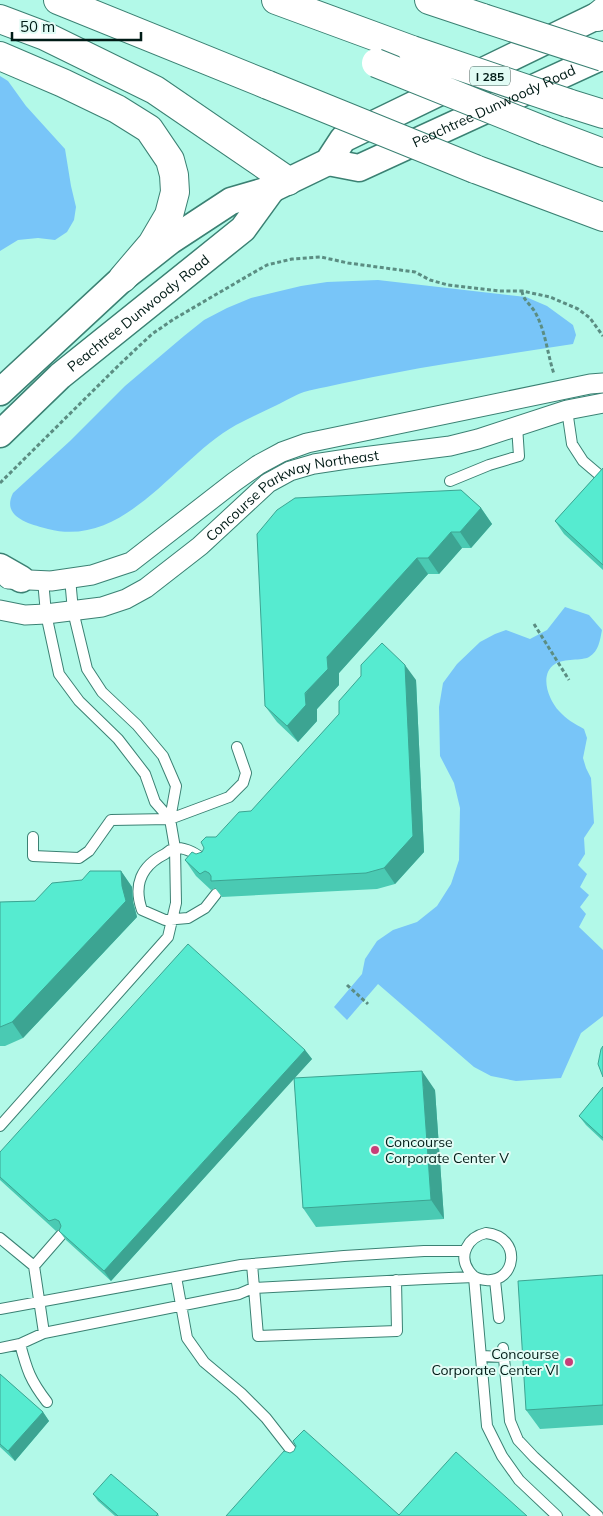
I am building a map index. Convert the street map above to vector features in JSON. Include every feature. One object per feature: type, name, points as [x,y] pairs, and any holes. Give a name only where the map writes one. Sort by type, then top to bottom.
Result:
[{"type":"highway","points":[[58,0],[475,169],[603,217]]},
{"type":"highway","name":"I 285","points":[[276,0],[412,50],[603,114]]},
{"type":"highway","points":[[429,0],[603,56]]},
{"type":"highway","points":[[311,13],[376,63],[603,153]]},
{"type":"highway","points":[[0,19],[45,36],[155,90],[280,185]]},
{"type":"highway","points":[[0,56],[117,109],[149,129],[170,160],[174,175],[175,192],[169,215],[152,244],[123,278]]},
{"type":"main road","points":[[328,162],[343,139],[601,14]]},
{"type":"main road","name":"Peachtree Dunwoody Road","points":[[0,392],[123,278],[170,241],[231,201],[280,185],[328,162],[358,168],[603,56]]},
{"type":"main road","name":"Peachtree Dunwoody Road","points":[[0,434],[60,376],[243,230],[280,185]]},
{"type":"street","name":"Concourse Parkway Northeast","points":[[16,576],[51,581],[92,575],[131,562],[258,465],[282,452],[307,443],[590,384],[603,383]]},
{"type":"street","name":"Concourse Parkway Northeast","points":[[0,610],[25,615],[46,614],[102,607],[126,599],[146,588],[200,546],[268,482],[290,471],[338,460],[450,446],[478,440],[567,410],[603,403]]},
{"type":"lane","points":[[567,410],[572,444],[583,461],[603,478]]},
{"type":"lane","points":[[450,481],[489,465],[519,456],[518,426]]},
{"type":"lane","points":[[16,576],[46,614],[59,674],[79,702],[118,740],[145,774],[155,802],[170,819]]},
{"type":"lane","points":[[0,1126],[168,937],[174,919],[176,903],[175,848],[170,819],[176,786],[163,756],[138,725],[102,692],[87,669],[73,611],[70,578]]},
{"type":"lane","points":[[32,836],[33,856],[79,858],[89,851],[111,820],[170,819],[229,797],[243,783],[246,773],[237,747]]},
{"type":"lane","points":[[208,863],[194,852],[175,848],[154,859],[139,881],[138,892],[142,910],[165,920],[188,918],[205,908],[216,894]]},
{"type":"lane","points":[[0,1348],[20,1344],[44,1334],[240,1294],[253,1288],[474,1277],[494,1280],[504,1274],[509,1267],[511,1251],[502,1238],[494,1234],[486,1233],[479,1235],[468,1244],[464,1259],[466,1266],[474,1277],[487,1426],[502,1456],[519,1480],[557,1516]]},
{"type":"lane","points":[[34,1266],[61,1236]]},
{"type":"lane","points":[[0,1238],[34,1266],[44,1334]]},
{"type":"lane","points":[[0,1309],[252,1264],[424,1251],[465,1251]]},
{"type":"lane","points":[[252,1264],[258,1336],[397,1331],[396,1280]]},
{"type":"lane","points":[[176,1277],[187,1338],[204,1362],[241,1393],[266,1418],[298,1459]]},
{"type":"lane","points":[[494,1280],[499,1318]]},
{"type":"lane","points":[[20,1344],[27,1372],[47,1402]]},
{"type":"lane","points":[[481,1356],[503,1352],[510,1420],[518,1440],[534,1457],[599,1514]]},
{"type":"path","points":[[0,483],[119,363],[152,334],[190,309],[267,265],[292,259],[321,257],[348,263],[415,272],[430,280],[448,285],[499,291],[522,291],[550,297],[578,309],[590,318],[603,336]]},
{"type":"path","points":[[522,291],[523,296],[535,312],[547,341],[555,376]]},
{"type":"path","points":[[534,624],[569,680]]},
{"type":"path","points":[[347,986],[368,1004]]},
{"type":"water","points":[[0,76],[8,81],[26,106],[65,149],[76,207],[74,220],[67,232],[55,240],[38,238],[18,240],[0,251]]},
{"type":"water","points":[[378,280],[526,297],[547,306],[573,325],[576,335],[573,344],[412,370],[301,393],[236,425],[192,458],[149,497],[126,514],[102,526],[76,532],[48,529],[25,522],[14,514],[10,501],[13,493],[70,441],[125,386],[204,320],[251,298],[301,286],[327,282]]},
{"type":"water","points":[[565,607],[589,615],[602,630],[598,645],[592,655],[555,664],[550,668],[546,680],[551,700],[555,706],[568,719],[584,729],[587,738],[583,758],[591,778],[594,823],[584,838],[585,854],[578,865],[587,874],[580,887],[589,895],[580,907],[586,914],[579,927],[603,950],[603,1016],[581,1033],[561,1078],[516,1081],[491,1076],[474,1067],[378,984],[347,1020],[334,1007],[362,974],[365,959],[377,941],[393,930],[417,922],[437,906],[451,884],[459,860],[460,808],[454,783],[440,756],[439,707],[443,683],[457,664],[480,642],[506,630],[530,639],[547,630]]},
{"type":"building","points":[[603,468],[603,565],[555,521]]},
{"type":"building","points":[[461,490],[481,508],[460,532],[451,532],[428,558],[417,558],[327,657],[328,669],[305,693],[306,705],[287,726],[265,706],[257,534],[277,510],[295,498]]},
{"type":"building","points":[[382,643],[405,665],[413,836],[384,868],[366,873],[211,881],[209,873],[205,871],[200,874],[185,860],[192,852],[196,854],[202,852],[204,848],[201,842],[206,837],[216,837],[239,812],[251,811],[339,714],[339,701],[361,676],[361,665]]},
{"type":"building","points":[[90,871],[121,871],[126,901],[12,1022],[0,1027],[0,902],[35,901],[52,883],[82,880]]},
{"type":"building","points":[[188,944],[305,1050],[104,1271],[59,1231],[61,1226],[59,1221],[55,1219],[49,1221],[0,1177],[0,1152]]},
{"type":"building","points":[[603,1046],[603,1077],[598,1064]]},
{"type":"building","name":"Concourse Corporate Center V","points":[[422,1071],[431,1200],[303,1208],[294,1078]]},
{"type":"building","points":[[603,1087],[603,1138],[579,1116]]},
{"type":"building","name":"Concourse Corporate Center VI","points":[[603,1275],[603,1405],[526,1410],[518,1281]]},
{"type":"building","points":[[0,1374],[43,1412],[8,1451],[0,1444]]},
{"type":"building","points":[[304,1430],[399,1515],[456,1452],[527,1516],[226,1516],[284,1451],[290,1453],[294,1451],[296,1446],[293,1441]]},
{"type":"building","points":[[111,1474],[158,1514],[156,1516],[118,1516],[93,1494]]},
{"type":"place","name":"Concourse Corporate Center V","points":[[375,1150]]},
{"type":"place","name":"Concourse Corporate Center VI","points":[[569,1362]]}]
